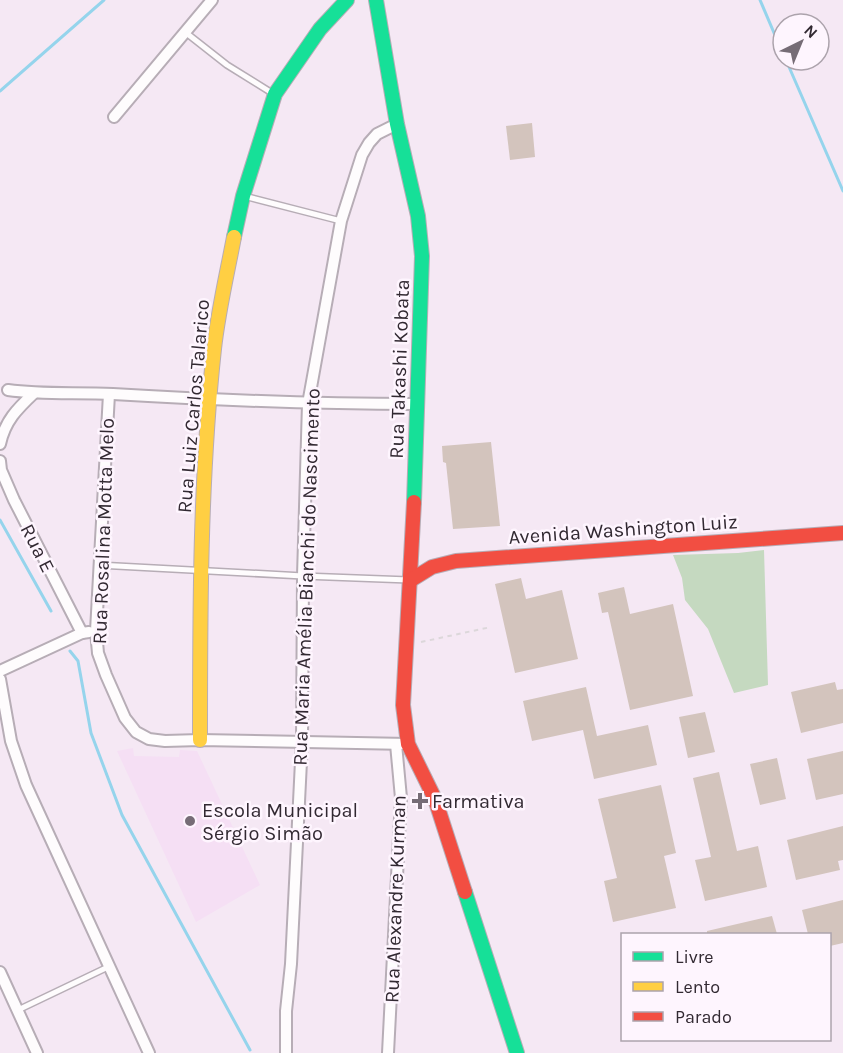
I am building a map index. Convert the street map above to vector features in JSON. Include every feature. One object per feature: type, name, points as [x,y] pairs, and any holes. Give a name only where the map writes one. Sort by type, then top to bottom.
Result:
[{"type":"street","points":[[114,117],[212,0]]},
{"type":"street","name":"Rua Luiz Carlos Talarico","points":[[200,740],[200,571],[214,348],[222,298],[243,196],[275,94],[320,29],[347,0]]},
{"type":"street","name":"Rua Takashi Kobata","points":[[376,0],[398,124],[418,216],[422,256],[411,580],[402,744]]},
{"type":"street","name":"Rua Maria Amélia Bianchi do Nascimento","points":[[286,1053],[286,1011],[291,964],[302,741],[303,576],[308,404],[341,221],[362,155],[377,134],[398,124]]},
{"type":"street","points":[[8,390],[308,404],[417,404]]},
{"type":"street","points":[[0,444],[3,430],[14,412],[34,393]]},
{"type":"street","name":"Rua Rosalina Motta Melo","points":[[109,394],[98,565],[96,631],[98,653],[125,718],[136,732],[148,739],[200,740]]},
{"type":"street","name":"Rua E","points":[[0,460],[1,470],[14,500],[82,633]]},
{"type":"street","name":"Avenida Washington Luiz","points":[[411,580],[423,570],[456,561],[843,533]]},
{"type":"street","points":[[0,671],[82,633],[96,631]]},
{"type":"street","points":[[0,679],[11,741],[26,785],[149,1053]]},
{"type":"street","points":[[200,740],[402,744],[436,802],[517,1053]]},
{"type":"street","name":"Rua Alexandre Kurman","points":[[388,1053],[402,744]]},
{"type":"street","points":[[0,972],[37,1053]]},
{"type":"lane","points":[[186,32],[227,65],[275,94]]},
{"type":"lane","points":[[243,196],[341,221]]},
{"type":"lane","points":[[98,565],[411,580]]},
{"type":"lane","points":[[18,1010],[108,967]]},
{"type":"path","points":[[407,645],[491,627]]},
{"type":"shaded area","name":"Escola Municipal Sérgio Simão","points":[[133,748],[134,756],[179,757],[180,750],[197,751],[260,885],[196,922],[117,751]]},
{"type":"green space","points":[[764,550],[768,685],[734,693],[708,629],[685,600],[682,578],[673,555]]},
{"type":"building","points":[[532,123],[535,157],[510,160],[506,126]]},
{"type":"building","points":[[491,442],[500,526],[453,529],[442,446]]},
{"type":"building","points":[[521,578],[526,599],[562,590],[578,659],[515,673],[495,584]]},
{"type":"building","points":[[624,587],[630,614],[673,604],[693,696],[630,710],[608,612],[602,613],[598,593]]},
{"type":"building","points":[[835,682],[837,690],[843,689],[843,723],[801,733],[791,692]]},
{"type":"building","points":[[586,687],[597,736],[648,725],[657,765],[594,779],[583,730],[532,741],[523,701]]},
{"type":"building","points":[[705,712],[715,752],[688,758],[679,717]]},
{"type":"building","points":[[843,751],[843,794],[816,800],[807,759]]},
{"type":"building","points":[[777,758],[786,799],[760,805],[750,764]]},
{"type":"building","points":[[719,772],[737,851],[758,846],[767,887],[705,901],[695,860],[711,857],[693,778]]},
{"type":"building","points":[[661,785],[676,853],[664,856],[676,908],[613,922],[604,881],[617,878],[598,799]]},
{"type":"building","points":[[843,826],[843,860],[838,861],[840,870],[796,880],[787,840]]},
{"type":"building","points":[[843,900],[843,943],[831,946],[831,933],[808,933],[802,910]]},
{"type":"building","points":[[772,916],[777,933],[707,933],[707,931]]},
{"type":"waterway","points":[[0,91],[104,0]]},
{"type":"waterway","points":[[760,0],[771,26]]},
{"type":"waterway","points":[[791,72],[843,191]]},
{"type":"waterway","points":[[0,520],[51,611]]},
{"type":"waterway","points":[[70,651],[78,661],[91,733],[122,815],[250,1050]]},
{"type":"traffic: fast","points":[[234,237],[243,196],[275,94],[320,29],[347,0]]},
{"type":"traffic: fast","points":[[376,0],[397,124],[418,216],[422,256],[414,502]]},
{"type":"traffic: fast","points":[[465,892],[517,1053]]},
{"type":"traffic: slow","points":[[200,740],[203,496],[209,398],[220,307],[234,237]]},
{"type":"traffic: jam","points":[[414,502],[403,705],[408,744],[435,799],[465,892]]},
{"type":"traffic: jam","points":[[411,580],[432,567],[456,561],[843,533]]},
{"type":"place","name":"Farmativa","points":[[420,801]]},
{"type":"place","name":"Escola Municipal Sérgio Simão","points":[[190,821]]}]
